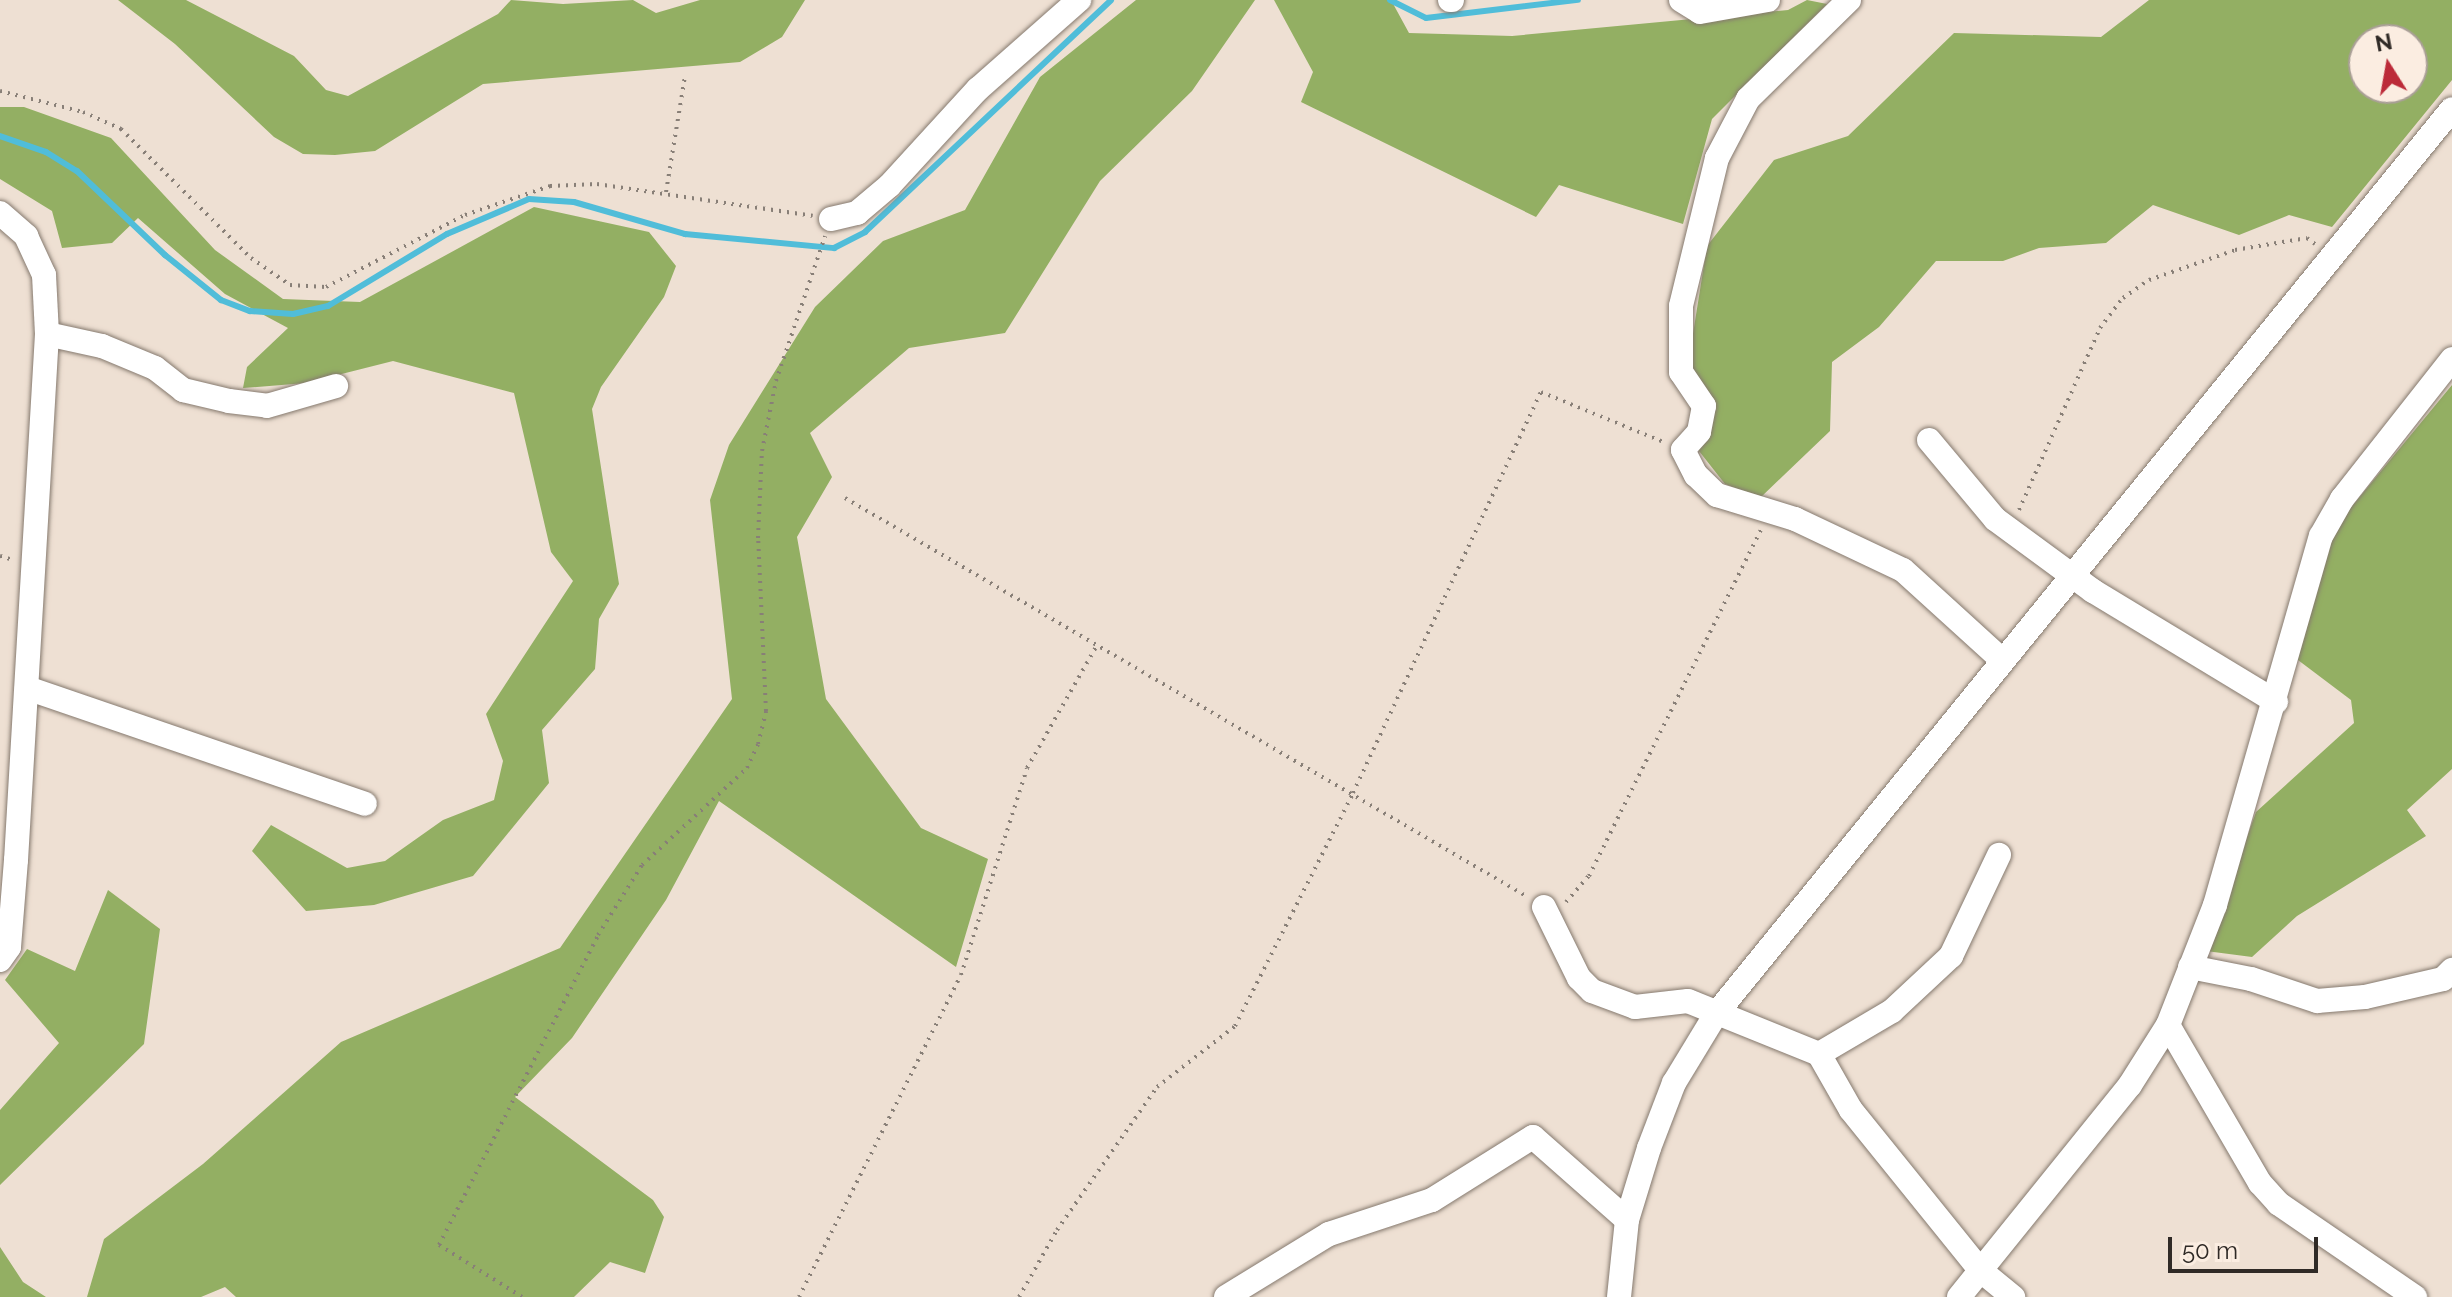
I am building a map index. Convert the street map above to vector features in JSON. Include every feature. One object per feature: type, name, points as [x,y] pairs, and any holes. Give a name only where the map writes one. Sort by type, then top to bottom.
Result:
[{"type":"street","points":[[831,219],[857,213],[889,186],[978,89],[1079,0]]},
{"type":"street","points":[[1681,0],[1700,12],[1768,0]]},
{"type":"street","points":[[1849,0],[1748,99],[1717,158],[1681,306],[1681,372],[1704,406],[1699,432],[1683,450],[1696,475],[1717,495],[1768,515],[1795,519],[1903,570],[2002,660]]},
{"type":"street","points":[[1619,1297],[1627,1220],[1674,1083],[1716,1014],[2452,109]]},
{"type":"street","points":[[0,213],[26,236],[44,275],[47,334],[9,947],[0,960]]},
{"type":"street","points":[[47,334],[102,346],[155,368],[183,390],[229,401],[267,406],[336,386]]},
{"type":"street","points":[[1959,1297],[2130,1085],[2168,1025],[2215,905],[2276,702],[2321,536],[2342,499],[2452,359]]},
{"type":"street","points":[[1929,440],[1995,519],[2072,575],[2276,702]]},
{"type":"street","points":[[27,688],[365,804]]},
{"type":"street","points":[[1819,1054],[1892,1011],[1951,956],[1999,855]]},
{"type":"street","points":[[1547,913],[1579,978],[1592,991],[1635,1007],[1688,1001],[1819,1054],[1851,1110],[1980,1270],[2013,1297]]},
{"type":"street","points":[[2190,967],[2251,979],[2317,1001],[2365,997],[2443,979],[2452,970]]},
{"type":"street","points":[[2168,1025],[2260,1183],[2279,1204],[2415,1297]]},
{"type":"street","points":[[1226,1297],[1329,1234],[1432,1200],[1533,1137],[1627,1220]]},
{"type":"path","points":[[666,192],[685,76]]},
{"type":"path","points":[[0,91],[83,112],[121,129],[251,258],[290,285],[326,287],[465,215],[550,186],[597,184],[666,192],[831,219],[776,381],[762,451],[758,538],[766,711],[758,744],[747,768],[642,865],[598,935],[439,1245],[522,1297]]},
{"type":"path","points":[[2017,535],[2019,506],[2043,450],[2100,328],[2123,298],[2149,280],[2235,250],[2307,238],[2333,258]]},
{"type":"path","points":[[1019,1297],[1057,1230],[1157,1087],[1235,1026],[1353,793],[1541,392],[1683,450]]},
{"type":"path","points":[[845,498],[1096,647],[1353,793],[1547,913],[1589,876],[1768,515]]},
{"type":"path","points":[[799,1297],[961,975],[1027,768],[1096,647]]},
{"type":"green space","points":[[118,0],[186,0],[294,56],[326,90],[348,96],[498,14],[511,0],[563,4],[633,0],[656,13],[700,0],[805,0],[782,37],[740,62],[483,84],[375,151],[335,155],[303,154],[274,137],[175,44]]},
{"type":"green space","points":[[1136,0],[1255,0],[1192,91],[1100,181],[1005,333],[909,348],[810,433],[832,477],[797,537],[826,699],[921,828],[988,859],[956,967],[719,801],[666,900],[572,1038],[515,1097],[653,1200],[664,1217],[645,1273],[610,1262],[574,1297],[236,1297],[225,1287],[201,1297],[87,1297],[104,1239],[203,1164],[341,1042],[560,948],[732,699],[710,500],[729,445],[815,307],[883,241],[965,210],[1040,77]]},
{"type":"green space","points":[[1274,0],[1391,0],[1409,33],[1512,36],[1788,10],[1807,0],[1827,4],[1712,119],[1683,224],[1559,185],[1536,217],[1301,102],[1313,72]]},
{"type":"green space","points":[[2149,0],[2452,0],[2452,80],[2332,227],[2289,215],[2239,235],[2153,205],[2106,243],[2039,248],[2003,261],[1936,261],[1879,327],[1832,362],[1830,431],[1760,498],[1725,484],[1699,451],[1711,406],[1693,375],[1692,340],[1707,246],[1774,160],[1848,136],[1954,33],[2101,37]]},
{"type":"green space","points":[[0,107],[24,107],[111,138],[215,250],[283,299],[360,302],[534,207],[649,232],[676,266],[664,297],[601,387],[592,409],[619,584],[599,619],[595,669],[542,730],[549,783],[473,876],[374,905],[306,911],[252,851],[271,825],[347,868],[385,861],[443,820],[494,800],[503,761],[486,714],[573,581],[551,552],[514,393],[393,361],[306,383],[243,388],[247,367],[288,328],[225,294],[138,218],[112,243],[62,248],[52,211],[0,179]]},
{"type":"green space","points":[[2452,385],[2452,769],[2407,810],[2426,836],[2297,916],[2252,957],[2206,951],[2256,812],[2354,723],[2351,700],[2294,657],[2325,539]]},
{"type":"green space","points":[[108,890],[160,929],[144,1044],[0,1185],[0,1110],[59,1043],[5,980],[27,949],[75,971]]},
{"type":"green space","points":[[0,1247],[23,1282],[46,1297],[0,1297]]},
{"type":"waterway","points":[[0,136],[46,152],[77,171],[165,255],[221,300],[250,311],[293,314],[328,306],[447,234],[529,199],[574,202],[685,234],[834,248],[865,232],[1111,0]]},
{"type":"waterway","points":[[1390,0],[1426,18],[1578,0]]}]
